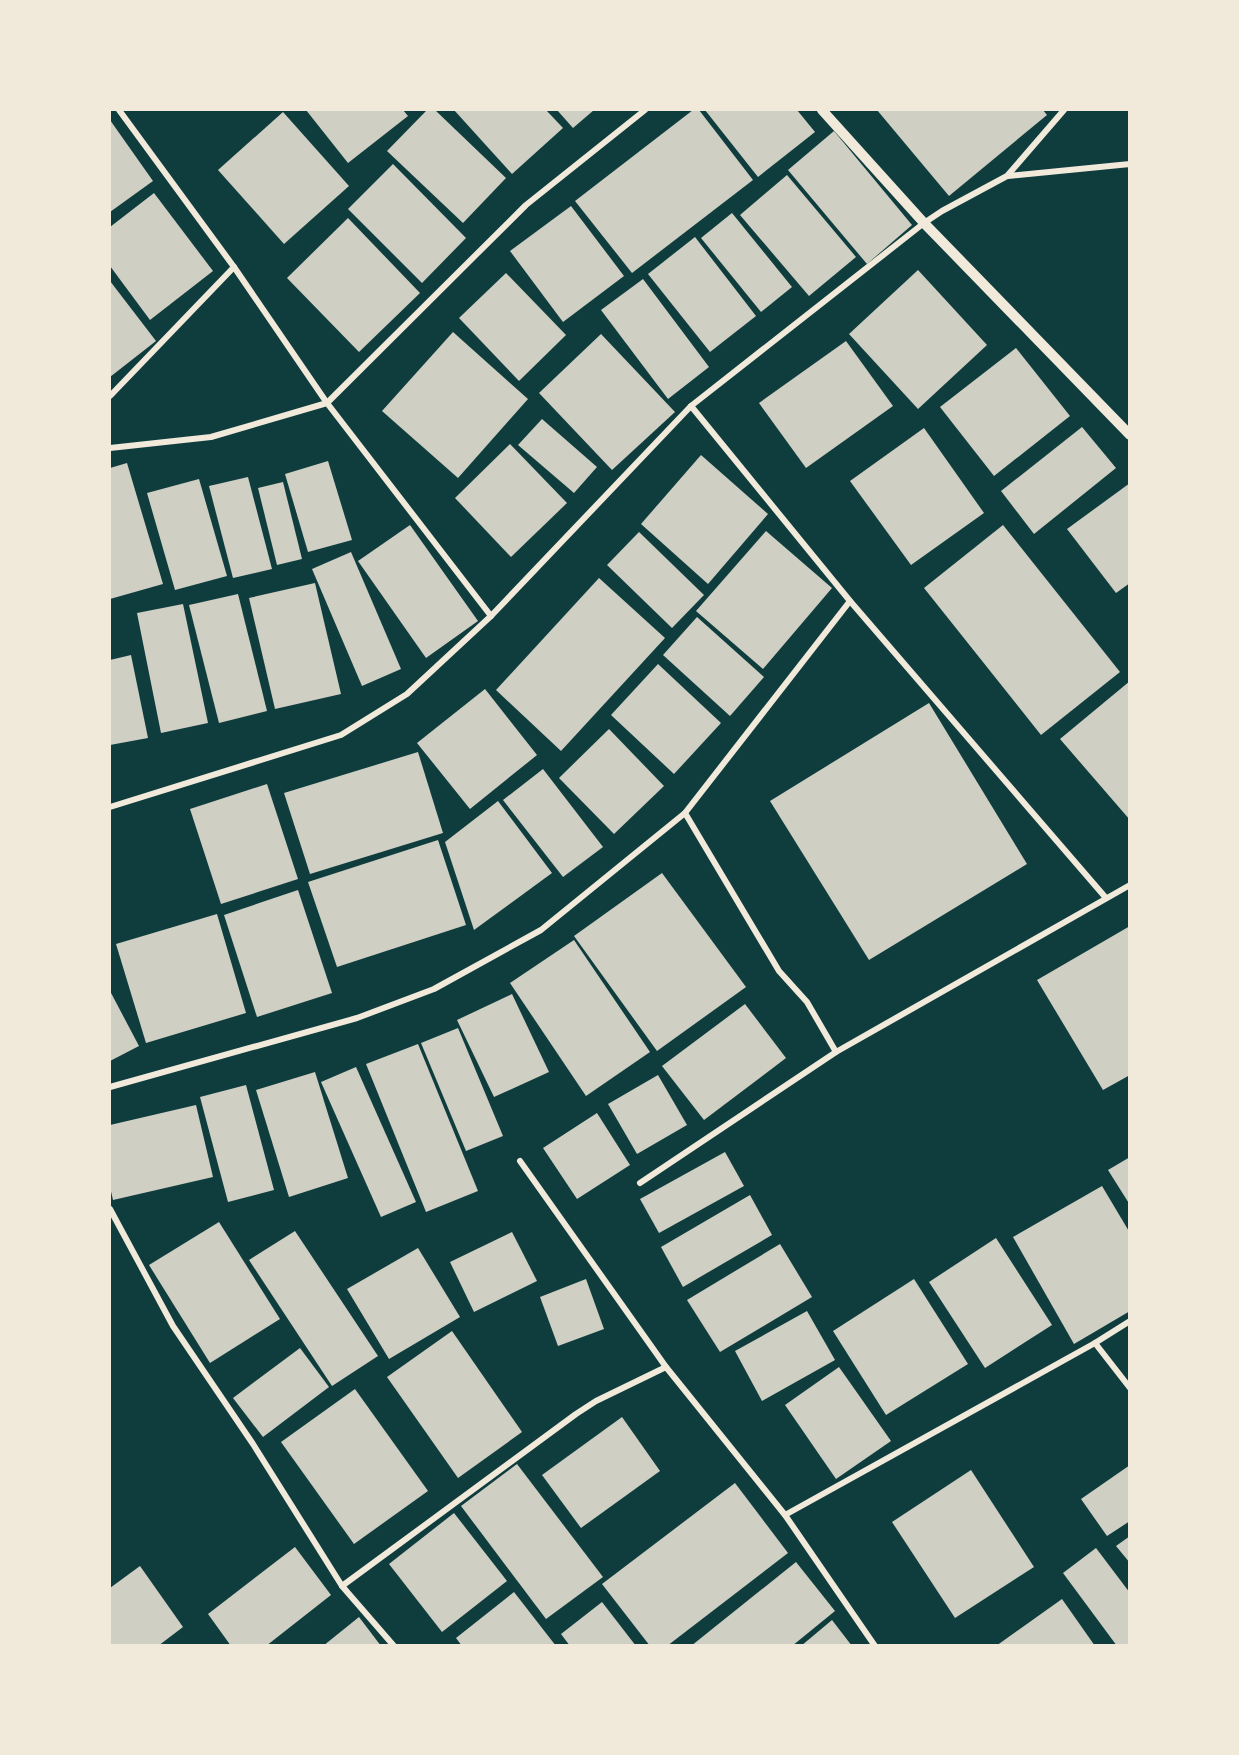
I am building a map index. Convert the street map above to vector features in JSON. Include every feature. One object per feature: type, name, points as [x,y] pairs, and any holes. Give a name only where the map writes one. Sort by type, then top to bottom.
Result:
[{"type":"street","points":[[119,110],[234,267],[327,403],[491,616]]},
{"type":"street","points":[[110,448],[211,437],[327,403],[526,205],[645,110]]},
{"type":"street","points":[[822,110],[924,223],[1130,435]]},
{"type":"street","points":[[110,807],[341,735],[407,694],[491,616],[691,405],[924,223],[1007,176],[1064,110]]},
{"type":"street","points":[[1007,176],[1130,164]]},
{"type":"street","points":[[110,396],[234,267]]},
{"type":"street","points":[[691,405],[850,601],[1106,898]]},
{"type":"street","points":[[110,1087],[357,1018],[434,989],[541,930],[685,813],[850,601]]},
{"type":"street","points":[[685,813],[779,971],[807,1002],[836,1052]]},
{"type":"street","points":[[640,1183],[836,1052],[1130,885]]},
{"type":"street","points":[[520,1161],[666,1367],[785,1515],[875,1646]]},
{"type":"street","points":[[110,1209],[173,1326],[253,1444],[342,1586],[394,1646]]},
{"type":"street","points":[[785,1515],[1095,1343],[1130,1321]]},
{"type":"street","points":[[1095,1343],[1130,1388]]},
{"type":"street","points":[[342,1586],[586,1407],[666,1367]]},
{"type":"building","points":[[306,110],[403,110],[408,116],[348,163]]},
{"type":"building","points":[[427,110],[435,110],[506,178],[463,223],[387,151]]},
{"type":"building","points":[[454,110],[546,110],[563,128],[512,174]]},
{"type":"building","points":[[557,110],[594,110],[573,128]]},
{"type":"building","points":[[693,110],[699,110],[753,180],[632,273],[575,201]]},
{"type":"building","points":[[705,110],[797,110],[815,132],[758,177]]},
{"type":"building","points":[[877,110],[1043,110],[1047,115],[949,196]]},
{"type":"building","points":[[283,112],[349,186],[284,244],[218,170]]},
{"type":"building","points":[[110,120],[153,181],[110,212]]},
{"type":"building","points":[[834,131],[912,225],[867,264],[788,170]]},
{"type":"building","points":[[393,164],[466,238],[422,283],[348,209]]},
{"type":"building","points":[[787,175],[856,257],[809,296],[740,215]]},
{"type":"building","points":[[154,193],[213,271],[150,320],[110,266],[110,227]]},
{"type":"building","points":[[571,206],[624,276],[563,322],[510,251]]},
{"type":"building","points":[[732,213],[792,287],[761,312],[701,238]]},
{"type":"building","points":[[348,218],[420,293],[359,352],[287,278]]},
{"type":"building","points":[[695,237],[756,316],[710,352],[648,274]]},
{"type":"building","points":[[918,270],[987,345],[918,409],[849,334]]},
{"type":"building","points":[[506,273],[566,335],[519,381],[459,318]]},
{"type":"building","points":[[643,279],[709,367],[668,399],[601,310]]},
{"type":"building","points":[[110,281],[156,341],[110,377]]},
{"type":"building","points":[[453,332],[528,399],[458,478],[382,411]]},
{"type":"building","points":[[601,334],[675,412],[612,470],[539,393]]},
{"type":"building","points":[[846,341],[893,406],[806,468],[759,403]]},
{"type":"building","points":[[1016,348],[1070,416],[994,476],[940,407]]},
{"type":"building","points":[[542,419],[597,467],[574,493],[518,445]]},
{"type":"building","points":[[1082,427],[1116,468],[1034,534],[1001,491]]},
{"type":"building","points":[[924,428],[984,513],[911,565],[850,481]]},
{"type":"building","points":[[510,444],[567,503],[511,557],[455,498]]},
{"type":"building","points":[[701,455],[768,514],[708,584],[641,524]]},
{"type":"building","points":[[328,461],[352,540],[308,552],[285,474]]},
{"type":"building","points":[[127,463],[163,584],[110,599],[110,468]]},
{"type":"building","points":[[248,477],[272,569],[233,578],[209,486]]},
{"type":"building","points":[[199,479],[227,576],[175,590],[147,493]]},
{"type":"building","points":[[283,482],[302,559],[277,565],[258,488]]},
{"type":"building","points":[[1130,483],[1130,583],[1116,593],[1067,529]]},
{"type":"building","points":[[410,525],[478,621],[426,658],[358,561]]},
{"type":"building","points":[[1003,525],[1120,672],[1041,735],[924,588]]},
{"type":"building","points":[[766,531],[832,588],[763,669],[696,611]]},
{"type":"building","points":[[639,532],[704,595],[672,628],[607,565]]},
{"type":"building","points":[[351,552],[401,669],[362,686],[312,569]]},
{"type":"building","points":[[599,578],[665,638],[561,751],[496,690]]},
{"type":"building","points":[[315,583],[341,694],[275,709],[249,598]]},
{"type":"building","points":[[238,594],[267,711],[219,723],[189,605]]},
{"type":"building","points":[[183,604],[208,723],[161,733],[137,613]]},
{"type":"building","points":[[697,617],[764,677],[730,716],[663,655]]},
{"type":"building","points":[[131,655],[148,738],[110,745],[110,660]]},
{"type":"building","points":[[658,664],[721,723],[674,774],[611,715]]},
{"type":"building","points":[[1130,681],[1130,820],[1060,739]]},
{"type":"building","points":[[485,689],[537,755],[470,809],[417,743]]},
{"type":"building","points":[[929,703],[1027,864],[869,960],[770,801]]},
{"type":"building","points":[[609,729],[664,786],[614,834],[559,778]]},
{"type":"building","points":[[418,752],[443,833],[310,874],[284,793]]},
{"type":"building","points":[[543,769],[603,847],[563,877],[503,800]]},
{"type":"building","points":[[267,784],[298,879],[221,904],[190,809]]},
{"type":"building","points":[[498,801],[552,873],[474,930],[445,842]]},
{"type":"building","points":[[438,840],[466,925],[337,967],[308,882]]},
{"type":"building","points":[[662,873],[746,987],[657,1051],[574,936]]},
{"type":"building","points":[[298,890],[332,993],[257,1017],[224,915]]},
{"type":"building","points":[[217,914],[246,1013],[146,1043],[116,944]]},
{"type":"building","points":[[1130,926],[1130,1075],[1103,1090],[1037,980]]},
{"type":"building","points":[[574,940],[650,1052],[586,1096],[510,983]]},
{"type":"building","points":[[110,991],[139,1046],[110,1061]]},
{"type":"building","points":[[512,994],[549,1072],[494,1097],[457,1020]]},
{"type":"building","points":[[745,1004],[786,1058],[704,1120],[662,1066]]},
{"type":"building","points":[[458,1028],[503,1136],[466,1151],[421,1043]]},
{"type":"building","points":[[418,1044],[478,1191],[426,1212],[366,1064]]},
{"type":"building","points":[[356,1067],[416,1202],[381,1217],[321,1082]]},
{"type":"building","points":[[315,1072],[348,1178],[289,1197],[256,1090]]},
{"type":"building","points":[[658,1075],[687,1125],[637,1154],[608,1104]]},
{"type":"building","points":[[246,1085],[274,1190],[228,1202],[200,1097]]},
{"type":"building","points":[[196,1105],[213,1177],[113,1200],[110,1187],[110,1125]]},
{"type":"building","points":[[597,1113],[630,1165],[577,1199],[543,1148]]},
{"type":"building","points":[[725,1152],[744,1186],[659,1233],[640,1199]]},
{"type":"building","points":[[1130,1157],[1130,1205],[1108,1170]]},
{"type":"building","points":[[1102,1186],[1130,1233],[1130,1311],[1074,1344],[1013,1237]]},
{"type":"building","points":[[750,1195],[772,1235],[683,1287],[661,1247]]},
{"type":"building","points":[[219,1222],[280,1319],[210,1363],[149,1265]]},
{"type":"building","points":[[295,1231],[378,1356],[332,1386],[249,1260]]},
{"type":"building","points":[[512,1232],[537,1281],[474,1312],[450,1262]]},
{"type":"building","points":[[996,1238],[1052,1325],[985,1368],[929,1282]]},
{"type":"building","points":[[780,1244],[812,1297],[720,1352],[687,1300]]},
{"type":"building","points":[[418,1248],[460,1317],[389,1359],[347,1289]]},
{"type":"building","points":[[586,1279],[604,1329],[558,1346],[540,1297]]},
{"type":"building","points":[[914,1279],[968,1364],[886,1415],[833,1331]]},
{"type":"building","points":[[807,1311],[835,1360],[762,1401],[735,1351]]},
{"type":"building","points":[[452,1331],[522,1432],[458,1478],[387,1377]]},
{"type":"building","points":[[300,1348],[329,1387],[263,1437],[233,1398]]},
{"type":"building","points":[[839,1367],[891,1441],[836,1479],[785,1405]]},
{"type":"building","points":[[355,1389],[428,1491],[354,1544],[281,1442]]},
{"type":"building","points":[[622,1417],[660,1471],[581,1528],[542,1475]]},
{"type":"building","points":[[517,1464],[603,1577],[546,1619],[461,1506]]},
{"type":"building","points":[[1130,1465],[1130,1521],[1107,1536],[1081,1499]]},
{"type":"building","points":[[971,1470],[1034,1567],[955,1618],[892,1522]]},
{"type":"building","points":[[735,1483],[788,1553],[667,1646],[650,1646],[602,1584]]},
{"type":"building","points":[[454,1513],[507,1581],[442,1632],[389,1564]]},
{"type":"building","points":[[1130,1536],[1130,1563],[1116,1546]]},
{"type":"building","points":[[295,1547],[331,1595],[266,1646],[231,1646],[208,1614]]},
{"type":"building","points":[[1096,1548],[1130,1593],[1130,1646],[1117,1646],[1063,1573]]},
{"type":"building","points":[[796,1562],[835,1611],[792,1646],[691,1646]]},
{"type":"building","points":[[140,1566],[183,1627],[158,1646],[110,1646],[110,1588]]},
{"type":"building","points":[[514,1592],[556,1646],[462,1646],[456,1638]]},
{"type":"building","points":[[1062,1599],[1095,1646],[996,1646]]},
{"type":"building","points":[[602,1602],[636,1646],[570,1646],[561,1634]]},
{"type":"building","points":[[359,1617],[381,1646],[323,1646]]},
{"type":"building","points":[[832,1620],[852,1646],[801,1646]]}]
